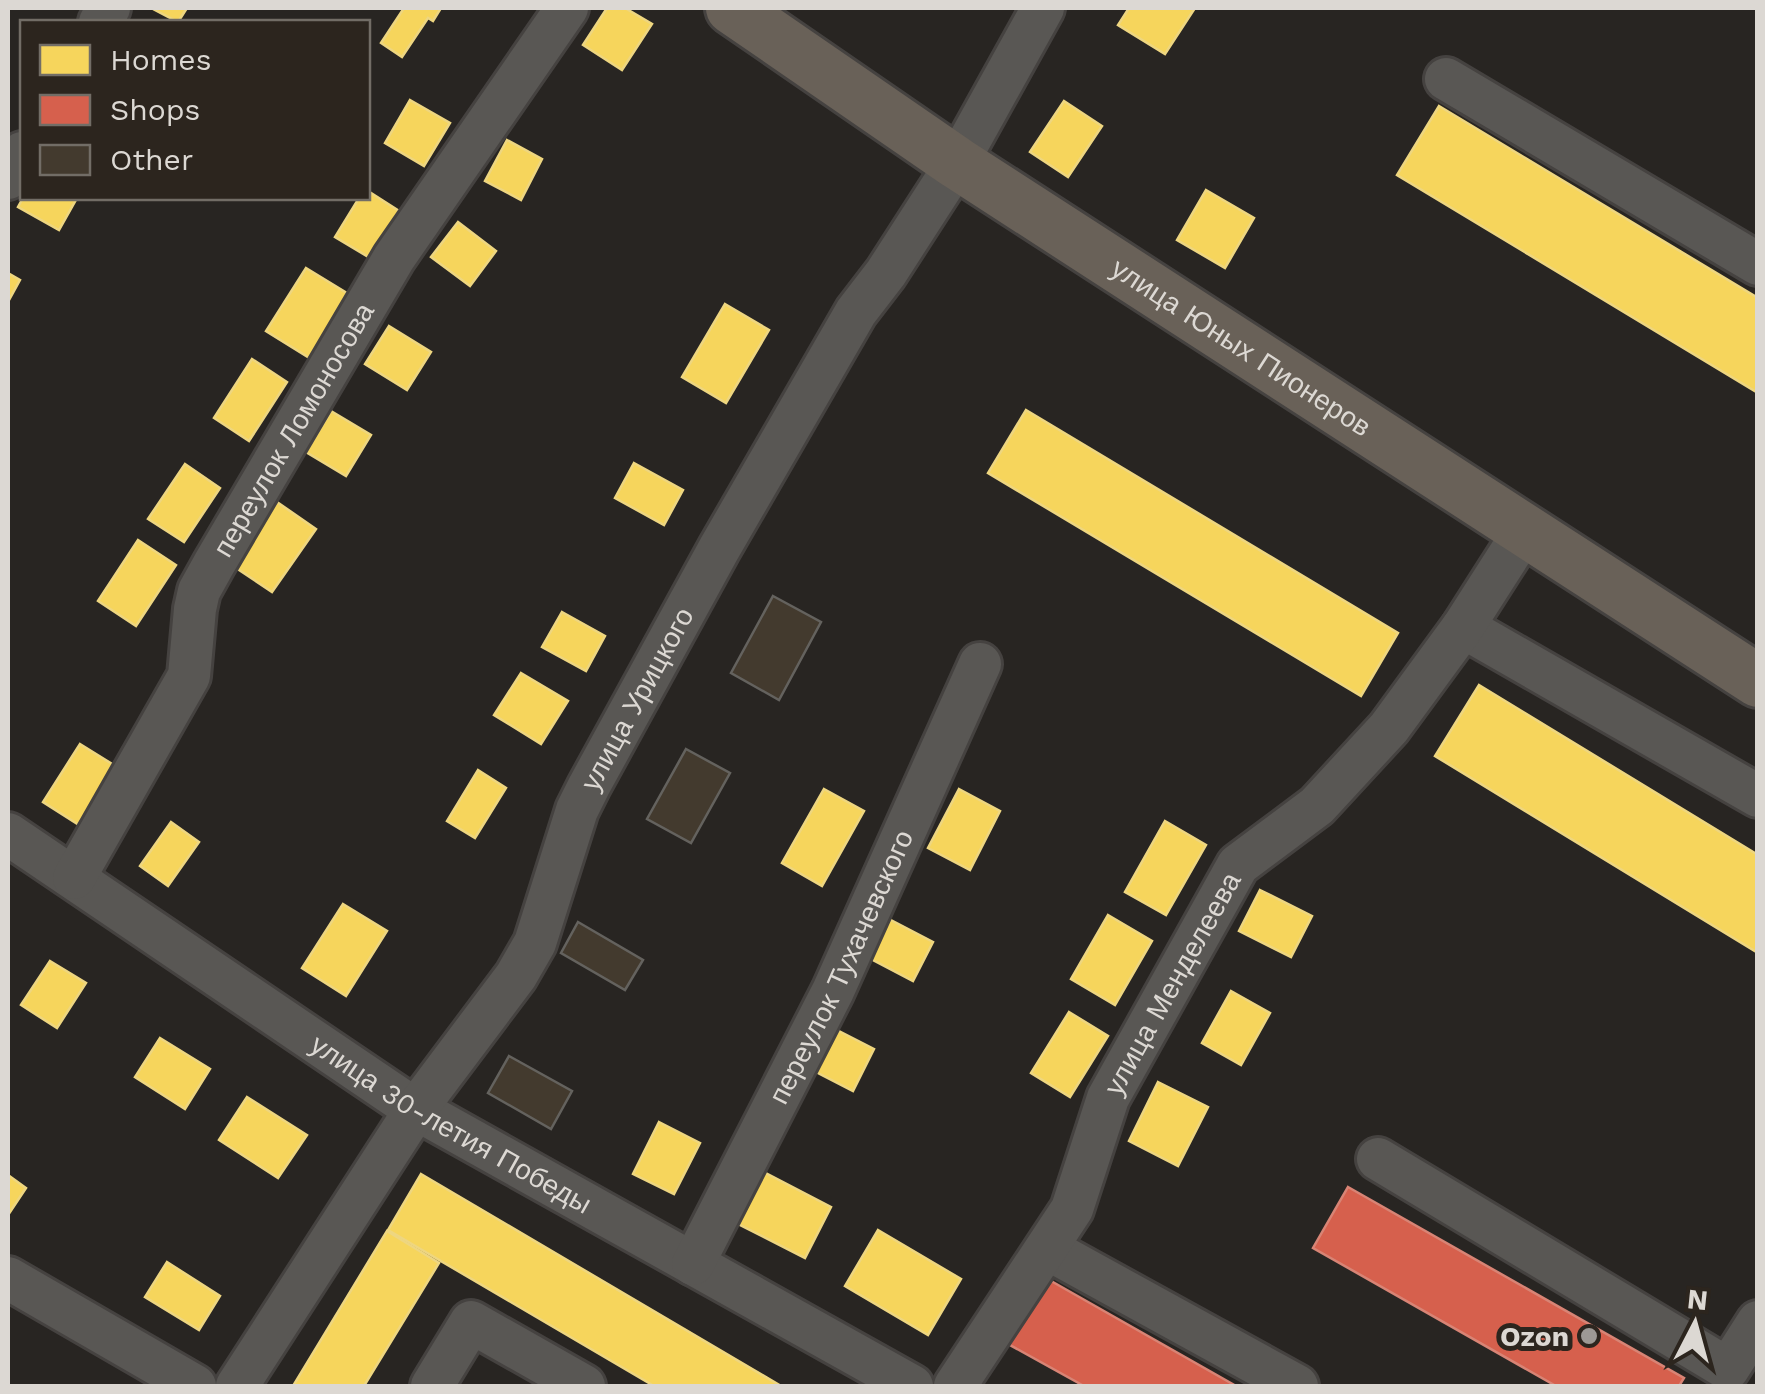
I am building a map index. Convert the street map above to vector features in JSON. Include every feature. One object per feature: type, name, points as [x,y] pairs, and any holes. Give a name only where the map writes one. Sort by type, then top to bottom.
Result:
[{"type":"main road","name":"улица Юных Пионеров","points":[[732,8],[956,163],[1525,530],[1752,666]]},
{"type":"street","name":"переулок Ломоносова","points":[[74,878],[189,676],[199,591],[214,564],[394,258],[567,8]]},
{"type":"street","name":"улица Урицкого","points":[[237,1386],[416,1109],[526,960],[588,786],[719,548],[856,312],[886,273],[956,163],[1043,8]]},
{"type":"street","points":[[1446,79],[1758,264]]},
{"type":"street","name":"улица Менделеева","points":[[955,1386],[1072,1209],[1108,1098],[1238,865],[1317,806],[1389,728],[1463,627],[1525,530]]},
{"type":"street","points":[[1463,627],[1758,796]]},
{"type":"street","name":"переулок Тухачевского","points":[[693,1264],[833,991],[980,664]]},
{"type":"street","name":"улица 30-летия Победы","points":[[8,834],[416,1109],[912,1386]]},
{"type":"street","points":[[1378,1160],[1728,1369],[1758,1322]]},
{"type":"street","points":[[1048,1249],[1296,1386]]},
{"type":"street","points":[[8,1278],[194,1386]]},
{"type":"street","points":[[432,1386],[471,1322],[584,1386]]},
{"type":"building: Homes","points":[[151,8],[187,8],[179,20]]},
{"type":"building: Homes","points":[[404,8],[441,8],[433,21],[428,18],[402,57],[381,43]]},
{"type":"building: Homes","points":[[607,8],[625,8],[652,24],[622,70],[583,45]]},
{"type":"building: Homes","points":[[1129,8],[1195,8],[1165,54],[1118,25]]},
{"type":"building: Homes","points":[[410,100],[450,123],[424,166],[385,143]]},
{"type":"building: Homes","points":[[1064,101],[1102,126],[1068,177],[1030,152]]},
{"type":"building: Homes","points":[[1439,106],[1758,298],[1758,393],[1397,175]]},
{"type":"building: Homes","points":[[507,140],[542,159],[521,200],[485,181]]},
{"type":"building: Homes","points":[[1206,190],[1254,218],[1225,268],[1177,240]]},
{"type":"building: Homes","points":[[370,192],[399,211],[370,258],[335,237],[358,200],[370,200]]},
{"type":"building: Homes","points":[[22,200],[76,200],[59,230],[18,207]]},
{"type":"building: Homes","points":[[458,222],[496,251],[470,286],[431,257]]},
{"type":"building: Homes","points":[[306,268],[350,295],[311,359],[266,331]]},
{"type":"building: Homes","points":[[8,273],[20,280],[8,302]]},
{"type":"building: Homes","points":[[725,304],[769,330],[726,403],[682,377]]},
{"type":"building: Homes","points":[[389,326],[431,352],[407,390],[365,364]]},
{"type":"building: Homes","points":[[252,359],[287,382],[249,441],[214,418]]},
{"type":"building: Homes","points":[[1026,410],[1398,633],[1361,696],[988,473]]},
{"type":"building: Homes","points":[[331,411],[371,435],[346,476],[306,452]]},
{"type":"building: Homes","points":[[634,463],[683,490],[664,525],[615,498]]},
{"type":"building: Homes","points":[[185,464],[220,488],[184,542],[148,519]]},
{"type":"building: Homes","points":[[277,502],[316,529],[272,592],[233,566]]},
{"type":"building: Homes","points":[[138,540],[176,565],[136,626],[98,601]]},
{"type":"building: Homes","points":[[562,612],[605,636],[586,671],[542,647]]},
{"type":"building: Homes","points":[[521,673],[568,701],[541,744],[494,715]]},
{"type":"building: Homes","points":[[1479,685],[1758,855],[1758,953],[1435,756]]},
{"type":"building: Homes","points":[[80,744],[117,767],[79,825],[43,802]]},
{"type":"building: Homes","points":[[478,770],[506,788],[475,838],[447,821]]},
{"type":"building: Homes","points":[[824,789],[864,811],[822,886],[782,863]]},
{"type":"building: Homes","points":[[959,789],[1000,811],[970,870],[928,848]]},
{"type":"building: Homes","points":[[1165,821],[1206,845],[1166,915],[1125,892]]},
{"type":"building: Homes","points":[[171,822],[199,842],[168,886],[140,866]]},
{"type":"building: Homes","points":[[1260,890],[1312,916],[1291,957],[1239,931]]},
{"type":"building: Homes","points":[[343,904],[387,931],[346,996],[302,968]]},
{"type":"building: Homes","points":[[1108,915],[1152,941],[1115,1005],[1071,979]]},
{"type":"building: Homes","points":[[889,919],[933,942],[913,981],[869,958]]},
{"type":"building: Homes","points":[[50,961],[86,983],[57,1028],[21,1005]]},
{"type":"building: Homes","points":[[1231,991],[1270,1013],[1241,1065],[1202,1043]]},
{"type":"building: Homes","points":[[1069,1012],[1108,1036],[1070,1097],[1031,1073]]},
{"type":"building: Homes","points":[[835,1029],[874,1049],[853,1091],[814,1071]]},
{"type":"building: Homes","points":[[160,1038],[210,1069],[185,1109],[135,1077]]},
{"type":"building: Homes","points":[[1158,1082],[1208,1107],[1178,1166],[1129,1141]]},
{"type":"building: Homes","points":[[247,1097],[307,1135],[278,1178],[219,1140]]},
{"type":"building: Homes","points":[[659,1122],[700,1143],[674,1194],[633,1174]]},
{"type":"building: Homes","points":[[760,1170],[831,1207],[805,1258],[734,1222]]},
{"type":"building: Homes","points":[[421,1174],[781,1386],[654,1386],[388,1230]]},
{"type":"building: Homes","points":[[8,1175],[26,1188],[8,1215]]},
{"type":"building: Homes","points":[[878,1230],[961,1279],[928,1335],[845,1286]]},
{"type":"building: Homes","points":[[387,1231],[439,1263],[364,1386],[293,1386]]},
{"type":"building: Homes","points":[[167,1262],[220,1296],[199,1330],[145,1297]]},
{"type":"building: Shops","points":[[1348,1187],[1684,1378],[1679,1386],[1556,1386],[1313,1248]]},
{"type":"building: Shops","points":[[1037,1273],[1236,1386],[1084,1386],[999,1339]]},
{"type":"building: Other","points":[[773,596],[821,622],[779,700],[731,673]]},
{"type":"building: Other","points":[[686,749],[730,773],[691,843],[647,819]]},
{"type":"building: Other","points":[[578,922],[643,960],[625,990],[561,953]]},
{"type":"building: Other","points":[[509,1056],[572,1091],[551,1129],[488,1093]]},
{"type":"place","name":"Ozon","points":[[1589,1336]]}]
